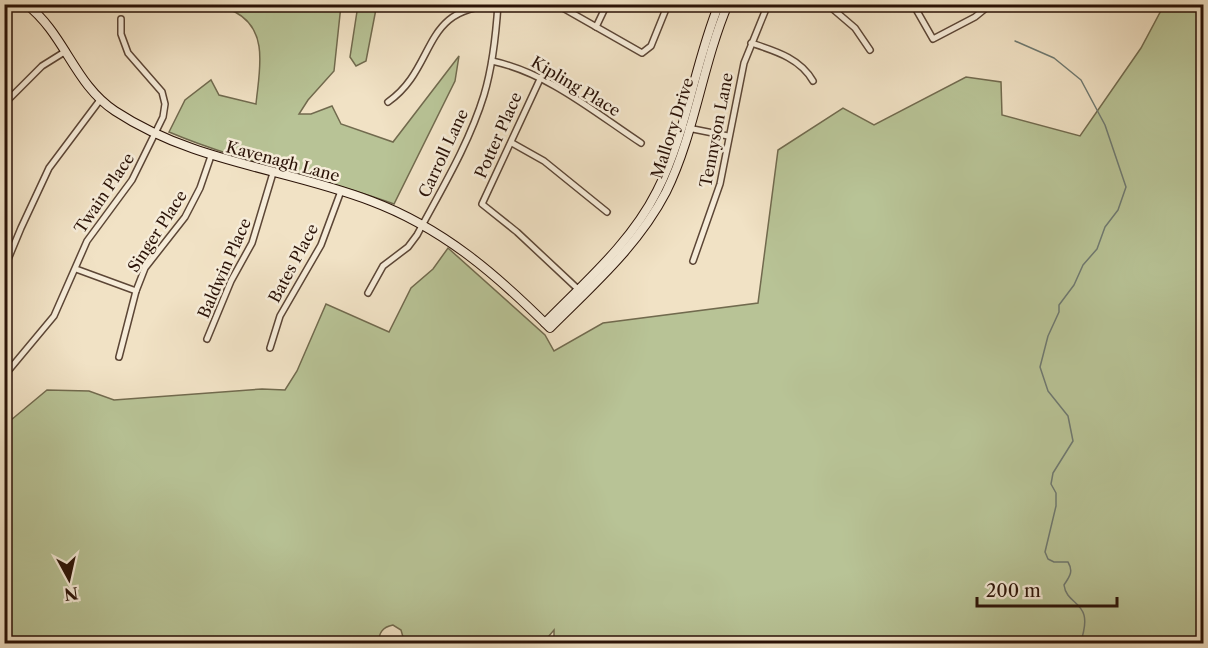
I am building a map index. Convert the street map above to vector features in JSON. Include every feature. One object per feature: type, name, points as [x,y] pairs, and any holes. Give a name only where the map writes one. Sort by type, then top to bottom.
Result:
[{"type":"main road","name":"Kavenagh Lane","points":[[26,4],[51,28],[86,87],[121,115],[211,156],[372,201],[423,225],[499,277],[548,326]]},
{"type":"main road","points":[[685,127],[707,37],[719,4]]},
{"type":"main road","name":"Mallory Drive","points":[[548,326],[581,292],[621,257],[653,215],[680,158],[685,127],[728,4]]},
{"type":"street","points":[[556,4],[633,50],[645,53],[651,46],[668,4]]},
{"type":"street","points":[[596,27],[607,4]]},
{"type":"street","name":"Tennyson Lane","points":[[693,261],[714,208],[737,89],[751,43],[768,4]]},
{"type":"street","points":[[827,4],[855,28],[870,50]]},
{"type":"street","points":[[913,4],[933,39],[975,17],[991,4]]},
{"type":"street","points":[[388,102],[406,85],[439,31],[453,15],[475,7],[498,5]]},
{"type":"street","name":"Carroll Lane","points":[[368,293],[383,266],[413,242],[473,124],[484,96],[492,61],[498,5]]},
{"type":"street","name":"Twain Place","points":[[4,376],[54,316],[87,241],[136,172],[164,110],[164,98],[158,86],[128,53],[121,34],[121,19]]},
{"type":"street","points":[[751,43],[796,62],[807,70],[813,81]]},
{"type":"street","points":[[4,104],[42,66],[66,51]]},
{"type":"street","name":"Kipling Place","points":[[492,61],[519,67],[541,77],[642,143]]},
{"type":"street","name":"Potter Place","points":[[541,77],[528,100],[512,143],[482,204],[518,232],[581,292]]},
{"type":"street","points":[[4,270],[49,168],[100,100]]},
{"type":"street","points":[[685,127],[728,136]]},
{"type":"street","points":[[512,143],[544,161],[607,212]]},
{"type":"street","name":"Singer Place","points":[[118,357],[136,291],[152,256],[184,217],[200,188],[211,156]]},
{"type":"street","name":"Baldwin Place","points":[[207,339],[231,281],[252,243],[273,173]]},
{"type":"street","name":"Bates Place","points":[[270,348],[280,316],[321,245],[341,191]]},
{"type":"street","points":[[76,269],[136,291]]},
{"type":"green space","points":[[197,5],[341,5],[334,71],[308,100],[299,114],[311,114],[332,106],[341,124],[393,142],[459,56],[455,81],[394,204],[225,153],[169,132],[185,100],[211,80],[219,95],[256,104],[260,53],[253,29],[235,12],[217,7],[199,9]]},
{"type":"green space","points":[[358,5],[375,5],[376,9],[366,61],[356,66],[350,57]]},
{"type":"green space","points":[[1164,5],[1203,5],[1203,643],[554,644],[554,630],[543,643],[405,644],[401,630],[393,625],[382,631],[378,644],[5,643],[5,425],[47,390],[89,391],[114,400],[262,389],[285,390],[297,371],[326,304],[389,332],[411,288],[433,269],[448,248],[545,335],[554,351],[603,323],[758,303],[778,150],[843,108],[874,125],[966,77],[1001,82],[1002,115],[1080,136],[1141,48]]},
{"type":"waterway","points":[[1015,41],[1054,58],[1081,80],[1105,125],[1126,187],[1118,210],[1105,227],[1097,249],[1083,265],[1074,285],[1059,305],[1059,312],[1048,336],[1040,367],[1048,391],[1068,416],[1073,441],[1053,473],[1051,484],[1056,493],[1056,506],[1045,552],[1048,559],[1054,562],[1068,562],[1070,566],[1070,574],[1064,585],[1066,592],[1079,606],[1085,619],[1080,644]]}]
